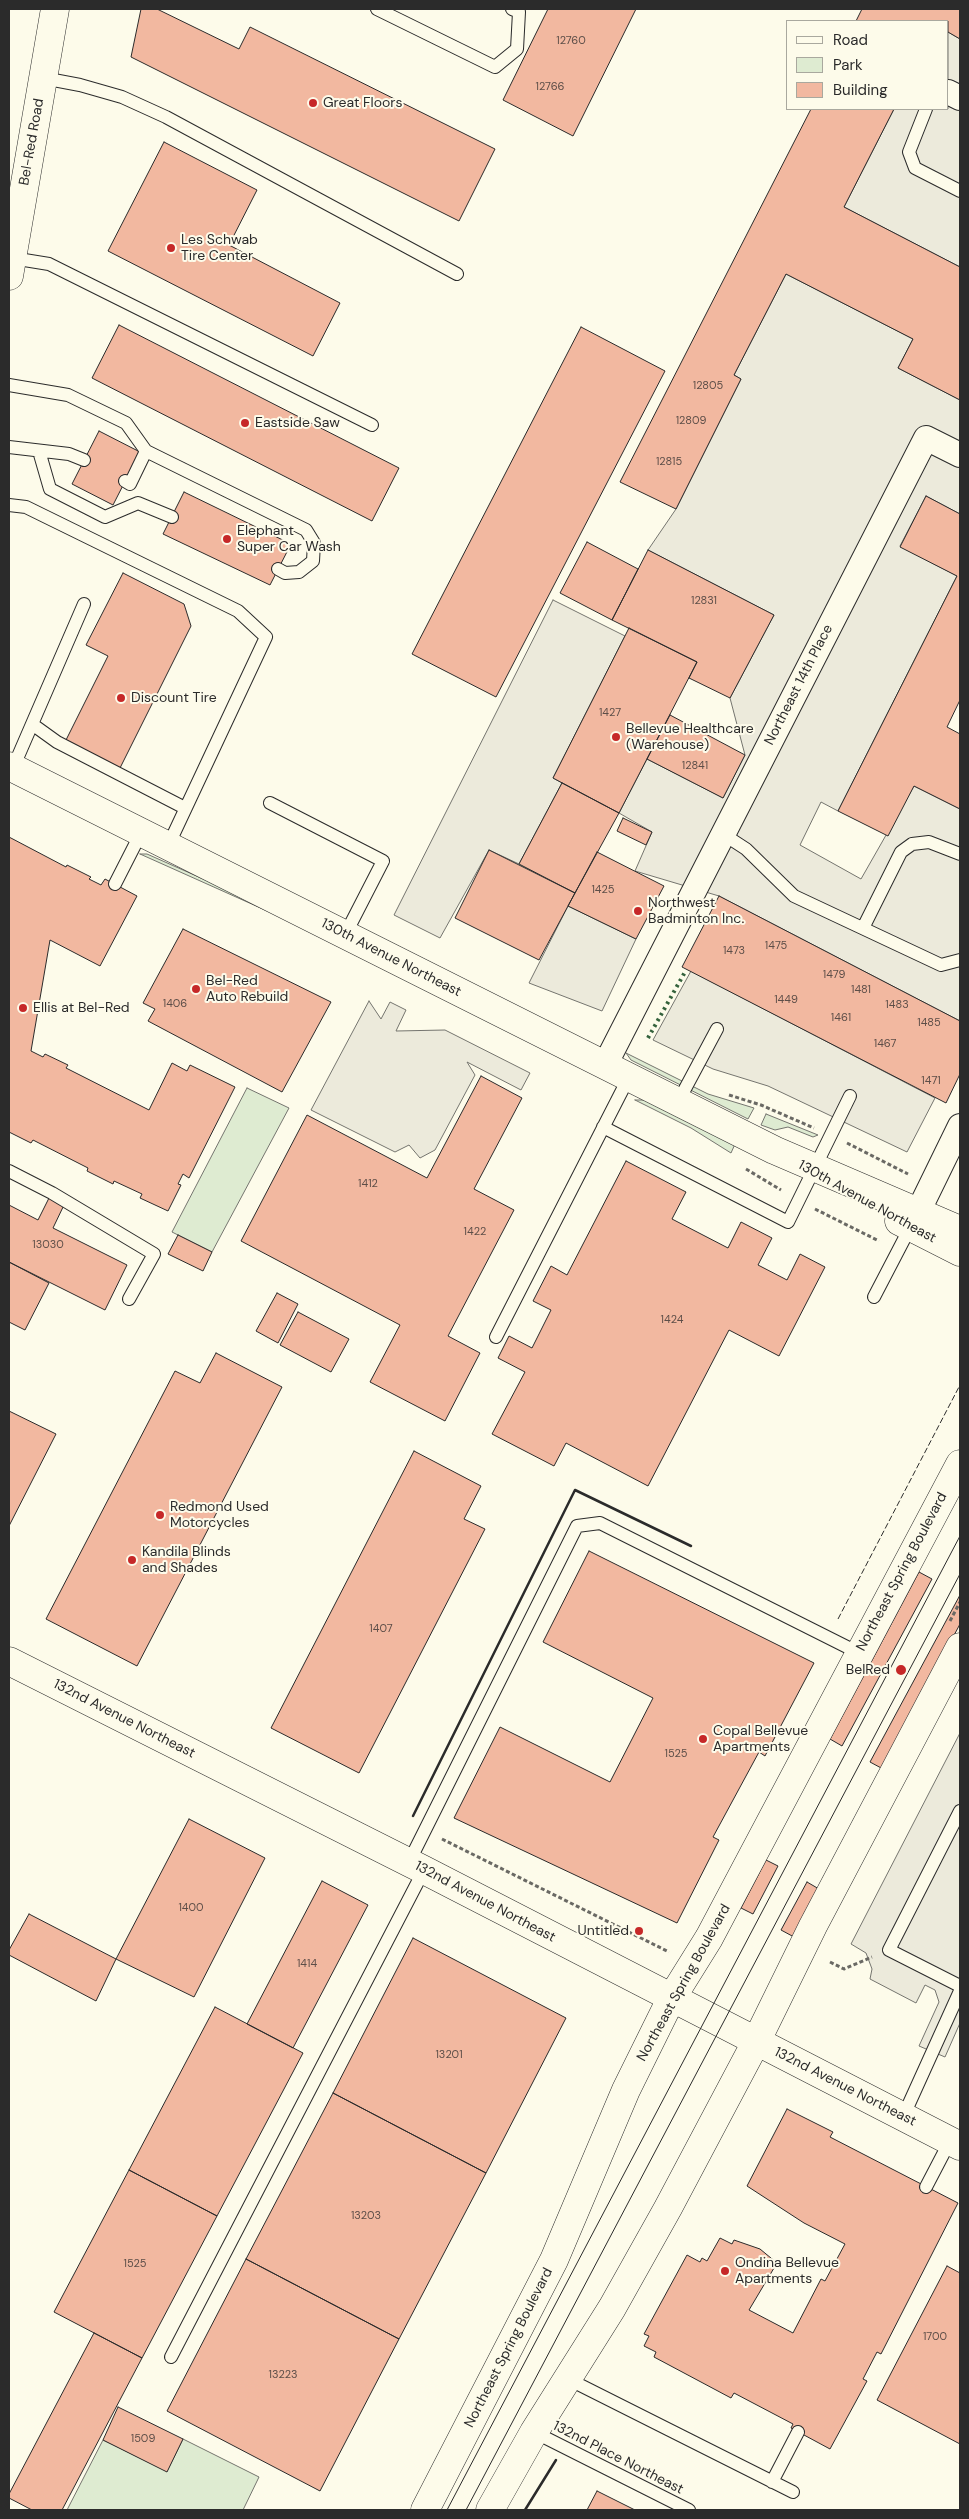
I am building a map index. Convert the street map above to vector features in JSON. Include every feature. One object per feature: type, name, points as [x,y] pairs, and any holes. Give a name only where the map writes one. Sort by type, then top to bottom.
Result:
[{"type":"street","name":"Bel-Red Road","points":[[10,267],[55,9]]},
{"type":"street","name":"Northeast 14th Place","points":[[604,1065],[926,438],[960,455]]},
{"type":"street","name":"130th Avenue Northeast","points":[[11,767],[774,1150],[914,1218],[960,1252]]},
{"type":"street","points":[[914,1218],[960,1126]]},
{"type":"street","name":"130th Avenue Northeast","points":[[914,1218],[960,1230]]},
{"type":"street","name":"Northeast Spring Boulevard","points":[[425,2510],[554,2260],[626,2090],[672,1999],[709,1938],[960,1464]]},
{"type":"street","points":[[490,2510],[534,2432],[622,2292],[756,2042],[813,1926],[960,1647]]},
{"type":"street","name":"132nd Avenue Northeast","points":[[9,1661],[417,1859],[672,1999],[955,2144]]},
{"type":"lane","points":[[376,9],[495,67],[517,49],[519,12],[512,9]]},
{"type":"lane","points":[[43,78],[80,85],[122,97],[166,117],[458,274]]},
{"type":"lane","points":[[926,110],[909,152],[915,168],[960,191]]},
{"type":"lane","points":[[10,267],[49,264],[372,425]]},
{"type":"lane","points":[[9,385],[68,395],[126,423],[146,451],[306,530],[314,543],[313,561],[299,572],[285,573],[278,569]]},
{"type":"lane","points":[[9,447],[69,454],[84,460]]},
{"type":"lane","points":[[39,451],[50,489],[104,517],[138,503],[172,517]]},
{"type":"lane","points":[[125,481],[130,484],[146,451]]},
{"type":"lane","points":[[9,505],[26,506],[238,612],[266,637],[168,846]]},
{"type":"lane","points":[[11,767],[32,724],[84,604]]},
{"type":"lane","points":[[32,724],[57,742],[185,808]]},
{"type":"lane","points":[[270,803],[383,861],[345,935]]},
{"type":"lane","points":[[115,884],[141,832]]},
{"type":"lane","points":[[723,834],[746,849],[794,896],[941,965],[960,960]]},
{"type":"lane","points":[[863,928],[901,852],[912,844],[929,842],[960,854]]},
{"type":"lane","points":[[678,1102],[717,1029]]},
{"type":"lane","points":[[496,1337],[629,1077]]},
{"type":"lane","points":[[603,1127],[788,1222],[850,1096]]},
{"type":"lane","points":[[9,1171],[52,1193],[154,1254],[129,1299]]},
{"type":"lane","points":[[874,1297],[914,1218]]},
{"type":"lane","points":[[171,2357],[417,1859],[577,1526],[600,1523],[859,1653]]},
{"type":"lane","points":[[960,1812],[889,1950],[960,1986]]},
{"type":"lane","points":[[903,2117],[960,1991]]},
{"type":"lane","points":[[926,2186],[955,2144]]},
{"type":"lane","points":[[568,2379],[793,2492]]},
{"type":"lane","name":"132nd Place Northeast","points":[[534,2432],[689,2510]]},
{"type":"lane","points":[[772,2482],[798,2432]]},
{"type":"path","points":[[417,1859],[441,1839],[673,1954]]},
{"type":"path","points":[[830,1962],[844,1969],[889,1950]]},
{"type":"green space","points":[[140,854],[147,854],[264,906],[274,914]]},
{"type":"green space","points":[[626,1053],[708,1094],[754,1108],[748,1119],[631,1060]]},
{"type":"green space","points":[[247,1088],[289,1108],[212,1252],[172,1232]]},
{"type":"green space","points":[[635,1100],[645,1100],[735,1144],[731,1153],[691,1128]]},
{"type":"green space","points":[[766,1114],[818,1135],[813,1137],[788,1127],[775,1130],[761,1125]]},
{"type":"green space","points":[[183,2439],[259,2477],[243,2510],[67,2510],[103,2440],[167,2471]]},
{"type":"shaded area","points":[[949,33],[960,39],[960,267],[844,207],[893,110],[949,110]]},
{"type":"shaded area","points":[[786,274],[913,339],[898,368],[960,400],[960,514],[926,496],[900,546],[957,576],[838,811],[821,802],[800,845],[861,879],[914,786],[960,809],[960,1021],[719,896],[635,871],[652,832],[619,813],[647,759],[723,798],[745,755],[730,698],[774,615],[648,550],[676,509],[741,379],[734,375]]},
{"type":"shaded area","points":[[553,600],[625,636],[553,778],[562,783],[519,864],[489,850],[440,938],[394,915]]},
{"type":"shaded area","points":[[568,906],[636,939],[602,1011],[529,983]]},
{"type":"shaded area","points":[[691,971],[935,1098],[907,1152],[768,1086],[713,1069],[653,1040]]},
{"type":"shaded area","points":[[369,1001],[381,1019],[390,1002],[406,1010],[396,1031],[445,1030],[530,1073],[521,1090],[467,1062],[475,1075],[435,1150],[420,1158],[409,1145],[395,1152],[311,1110]]},
{"type":"shaded area","points":[[960,1733],[960,2023],[945,2057],[919,2046],[939,2002],[935,1990],[925,1985],[916,2003],[870,1979],[872,1969],[866,1953],[851,1944]]},
{"type":"building","name":"Great Floors","points":[[141,9],[157,9],[239,49],[250,27],[495,149],[459,221],[131,57]]},
{"type":"building","points":[[548,9],[636,9],[573,136],[503,100]]},
{"type":"building","points":[[862,9],[960,9],[960,39],[949,33],[949,20],[856,20]]},
{"type":"building","points":[[810,110],[893,110],[844,207],[960,267],[960,400],[898,368],[913,339],[786,274],[734,375],[741,379],[676,509],[620,482]]},
{"type":"building","name":"Les Schwab Tire Center","points":[[164,142],[257,190],[229,245],[340,303],[313,356],[108,251]]},
{"type":"building","name":"Eastside Saw","points":[[119,325],[399,468],[372,521],[92,378]]},
{"type":"building","points":[[581,327],[665,371],[496,697],[412,654]]},
{"type":"building","points":[[99,431],[140,452],[113,505],[72,484]]},
{"type":"building","name":"Elephant Super Car Wash","points":[[184,492],[291,544],[270,585],[163,534]]},
{"type":"building","points":[[926,496],[960,514],[960,700],[947,727],[960,734],[960,809],[914,786],[888,836],[838,811],[957,576],[900,547]]},
{"type":"building","points":[[587,542],[638,569],[612,620],[560,593]]},
{"type":"building","points":[[648,550],[774,615],[730,698],[689,678],[697,662],[612,620]]},
{"type":"building","name":"Discount Tire","points":[[123,573],[184,604],[191,626],[120,768],[66,740],[108,656],[86,645]]},
{"type":"building","name":"Bellevue Healthcare (Warehouse)","points":[[629,628],[697,662],[619,813],[553,778]]},
{"type":"building","points":[[670,715],[745,755],[723,798],[647,759]]},
{"type":"building","points":[[562,783],[619,813],[575,893],[519,864]]},
{"type":"building","points":[[623,818],[652,832],[646,845],[617,831]]},
{"type":"building","name":"Ellis at Bel-Red","points":[[9,837],[66,867],[67,865],[91,877],[89,879],[101,885],[105,879],[137,896],[100,966],[50,940],[31,1051],[43,1057],[45,1054],[68,1065],[66,1068],[149,1110],[172,1063],[187,1071],[190,1065],[235,1087],[189,1178],[183,1174],[178,1184],[181,1185],[168,1211],[140,1198],[142,1194],[114,1181],[113,1184],[87,1171],[88,1168],[33,1140],[31,1143],[9,1132]]},
{"type":"building","points":[[489,850],[575,893],[539,960],[455,918]]},
{"type":"building","points":[[597,852],[664,886],[636,939],[568,906]]},
{"type":"building","points":[[719,896],[960,1021],[960,1074],[946,1103],[682,967]]},
{"type":"building","points":[[183,929],[331,1002],[282,1092],[148,1021],[155,1009],[143,1003]]},
{"type":"building","points":[[481,1076],[522,1098],[474,1189],[514,1210],[448,1336],[480,1353],[445,1421],[370,1382],[400,1325],[241,1241],[307,1115],[427,1178]]},
{"type":"building","points":[[626,1161],[686,1192],[672,1219],[728,1248],[741,1222],[772,1238],[758,1265],[787,1280],[800,1254],[825,1267],[779,1356],[729,1330],[648,1486],[566,1443],[554,1466],[492,1434],[525,1372],[498,1358],[509,1336],[532,1348],[551,1310],[533,1301],[551,1266],[567,1275]]},
{"type":"building","points":[[49,1198],[64,1205],[53,1228],[127,1265],[105,1310],[9,1262],[9,1205],[38,1220]]},
{"type":"building","points":[[178,1235],[212,1252],[203,1271],[168,1254]]},
{"type":"building","points":[[9,1262],[49,1283],[25,1330],[9,1322]]},
{"type":"building","points":[[277,1293],[298,1304],[278,1343],[256,1331]]},
{"type":"building","points":[[298,1312],[349,1339],[331,1372],[280,1345]]},
{"type":"building","points":[[216,1353],[282,1387],[137,1666],[46,1619],[175,1371],[200,1383]]},
{"type":"building","points":[[9,1411],[56,1434],[9,1526]]},
{"type":"building","points":[[414,1451],[481,1486],[464,1519],[485,1529],[359,1773],[271,1728]]},
{"type":"building","name":"Copal Bellevue Apartments","points":[[589,1551],[814,1663],[765,1756],[759,1752],[713,1837],[719,1840],[677,1923],[454,1818],[500,1727],[610,1782],[653,1698],[543,1642]]},
{"type":"building","name":"BelRed","points":[[919,1572],[932,1579],[842,1746],[830,1739]]},
{"type":"building","name":"BelRed","points":[[960,1595],[960,1624],[883,1769],[870,1762]]},
{"type":"building","points":[[189,1819],[265,1858],[194,1997],[116,1959]]},
{"type":"building","points":[[766,1860],[778,1866],[753,1914],[741,1908]]},
{"type":"building","points":[[322,1881],[368,1905],[293,2048],[247,2024]]},
{"type":"building","points":[[807,1882],[819,1889],[794,1937],[781,1930]]},
{"type":"building","points":[[29,1914],[116,1959],[96,2001],[9,1955],[9,1950]]},
{"type":"building","points":[[413,1938],[566,2018],[486,2173],[333,2093]]},
{"type":"building","points":[[215,2007],[303,2053],[217,2216],[129,2170]]},
{"type":"building","points":[[333,2093],[486,2173],[399,2339],[246,2259]]},
{"type":"building","name":"Ondina Bellevue Apartments","points":[[787,2109],[833,2132],[830,2137],[958,2203],[881,2354],[877,2352],[863,2379],[867,2381],[830,2449],[791,2428],[793,2424],[734,2393],[731,2398],[654,2357],[656,2352],[644,2346],[649,2336],[644,2334],[687,2255],[700,2262],[702,2258],[707,2261],[720,2238],[732,2244],[734,2240],[760,2249],[777,2263],[749,2310],[793,2333],[821,2279],[825,2281],[845,2244],[804,2223],[747,2186]]},
{"type":"building","points":[[129,2170],[217,2216],[142,2358],[54,2312]]},
{"type":"building","points":[[246,2259],[399,2339],[320,2491],[167,2411]]},
{"type":"building","points":[[947,2266],[960,2273],[960,2444],[877,2400]]},
{"type":"building","points":[[94,2333],[142,2358],[62,2510],[32,2510],[9,2498],[9,2494]]},
{"type":"building","points":[[118,2407],[183,2439],[167,2472],[103,2440]]},
{"type":"building","points":[[597,2491],[635,2510],[587,2510]]},
{"type":"tram line","points":[[447,2510],[960,1536]]},
{"type":"tram line","points":[[466,2510],[960,1574]]},
{"type":"hedge","points":[[648,1038],[685,972]]},
{"type":"fence","points":[[838,1619],[960,1385]]},
{"type":"wall","points":[[413,1816],[575,1490],[691,1546]]},
{"type":"wall","points":[[525,2510],[556,2460]]},
{"type":"place","name":"Great Floors","points":[[313,103]]},
{"type":"place","name":"Les Schwab Tire Center","points":[[171,248]]},
{"type":"place","name":"Eastside Saw","points":[[245,423]]},
{"type":"place","name":"Elephant Super Car Wash","points":[[227,539]]},
{"type":"place","name":"Discount Tire","points":[[121,698]]},
{"type":"place","name":"Bellevue Healthcare (Warehouse)","points":[[616,737]]},
{"type":"place","name":"Northwest Badminton Inc.","points":[[638,911]]},
{"type":"place","name":"Bel-Red Auto Rebuild","points":[[196,989]]},
{"type":"place","name":"Ellis at Bel-Red","points":[[23,1008]]},
{"type":"place","name":"Redmond Used Motorcycles","points":[[160,1515]]},
{"type":"place","name":"Kandila Blinds and Shades","points":[[132,1560]]},
{"type":"place","name":"BelRed","points":[[901,1670]]},
{"type":"place","name":"Copal Bellevue Apartments","points":[[703,1739]]},
{"type":"place","name":"Untitled","points":[[639,1931]]},
{"type":"place","name":"Ondina Bellevue Apartments","points":[[725,2271]]}]
